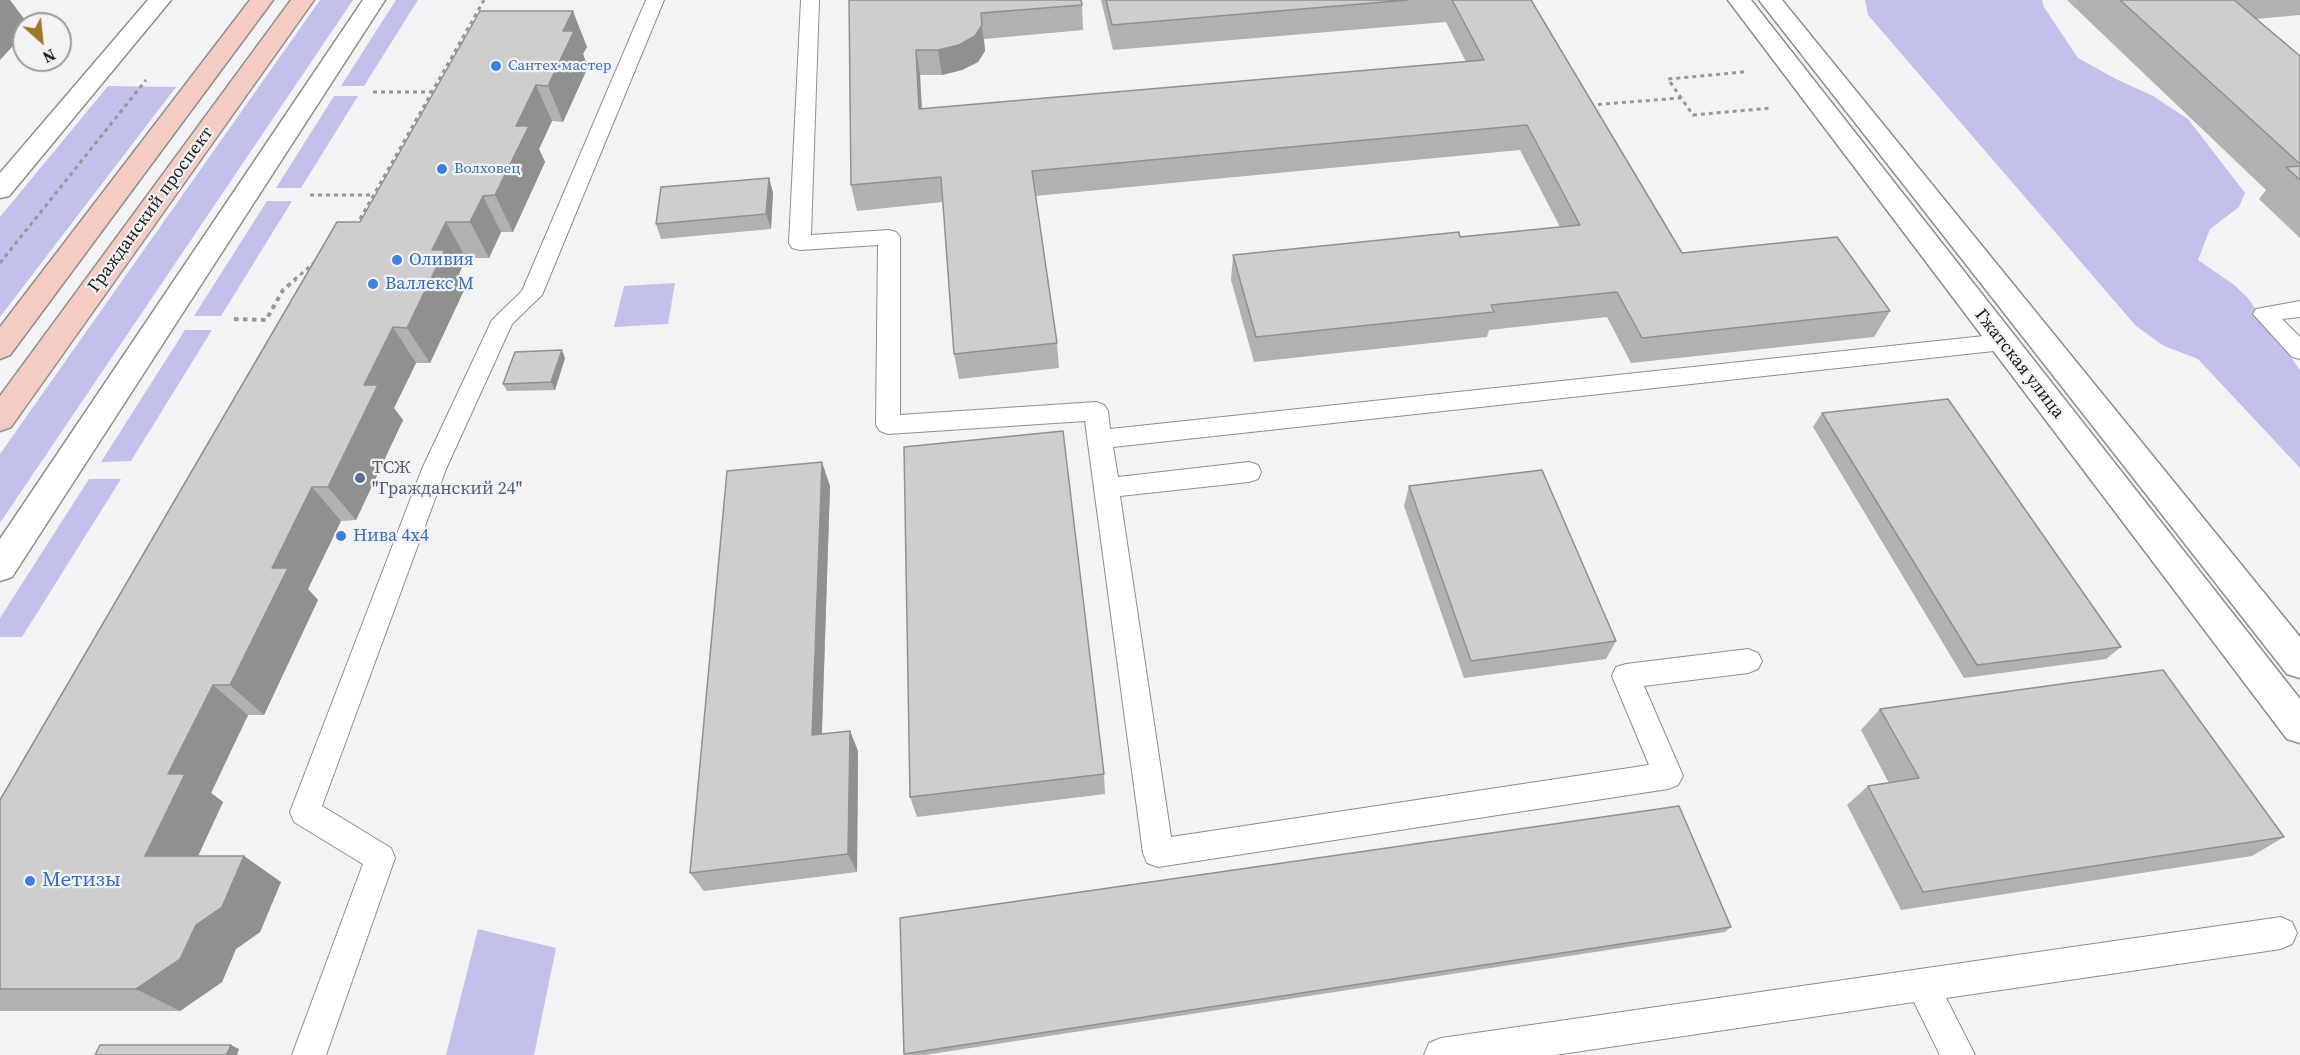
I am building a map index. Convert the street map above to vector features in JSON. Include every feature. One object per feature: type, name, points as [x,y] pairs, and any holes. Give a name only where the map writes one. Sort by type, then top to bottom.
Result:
[{"type":"main road","name":"Гражданский проспект","points":[[0,348],[262,0]]},
{"type":"main road","name":"Гражданский проспект","points":[[0,419],[303,0]]},
{"type":"street","points":[[0,190],[160,0]]},
{"type":"street","points":[[0,567],[374,0]]},
{"type":"street","name":"Гжатская улица","points":[[1739,0],[2300,727]]},
{"type":"street","name":"Гжатская улица","points":[[1770,0],[2300,663]]},
{"type":"lane","points":[[309,1055],[380,858],[306,812],[434,469],[502,320],[531,295],[655,0]]},
{"type":"lane","points":[[810,0],[800,243],[889,237],[888,425],[1096,411],[1158,853],[1668,776],[1626,676],[1748,661]]},
{"type":"lane","points":[[2300,309],[2264,314],[2300,351]]},
{"type":"lane","points":[[1100,439],[2002,342]]},
{"type":"lane","points":[[1107,488],[1249,472]]},
{"type":"lane","points":[[1441,1055],[2282,933]]},
{"type":"lane","points":[[1922,985],[1958,1055]]},
{"type":"path","points":[[349,232],[357,225],[484,0]]},
{"type":"path","points":[[1744,72],[1668,79],[1693,115],[1771,108]]},
{"type":"path","points":[[136,84],[156,77]]},
{"type":"path","points":[[0,262],[146,80]]},
{"type":"path","points":[[373,92],[432,92]]},
{"type":"path","points":[[1582,106],[1682,98]]},
{"type":"path","points":[[310,195],[374,195]]},
{"type":"path","points":[[234,319],[266,320],[283,290],[324,254]]},
{"type":"shaded area","points":[[320,0],[353,0],[0,523],[0,454]]},
{"type":"shaded area","points":[[396,0],[418,0],[364,86],[341,86]]},
{"type":"shaded area","points":[[1865,0],[2042,0],[2044,7],[2078,58],[2153,96],[2188,119],[2245,193],[2239,207],[2210,229],[2198,260],[2233,284],[2247,297],[2300,370],[2300,468],[2198,359],[2164,346],[2136,326],[1868,15]]},
{"type":"shaded area","points":[[108,86],[176,87],[0,317],[0,217]]},
{"type":"shaded area","points":[[334,96],[358,96],[301,188],[276,188]]},
{"type":"shaded area","points":[[267,201],[292,201],[221,316],[194,316]]},
{"type":"shaded area","points":[[675,283],[668,324],[614,327],[624,286]]},
{"type":"shaded area","points":[[185,330],[212,330],[131,461],[101,462]]},
{"type":"shaded area","points":[[89,479],[121,479],[22,637],[0,637],[0,618]]},
{"type":"shaded area","points":[[478,929],[556,948],[534,1055],[446,1055]]},
{"type":"building","points":[[849,0],[1081,0],[1082,5],[981,13],[982,25],[975,36],[959,45],[938,50],[916,50],[919,109],[1484,60],[1452,0],[1531,0],[1682,253],[1837,237],[1890,311],[1642,338],[1617,292],[1491,305],[1494,312],[1256,337],[1233,255],[1459,232],[1460,237],[1580,225],[1527,125],[1032,171],[1057,343],[954,354],[941,177],[851,185]]},
{"type":"building","points":[[1106,0],[1408,0],[1112,25]]},
{"type":"building","points":[[2120,0],[2234,0],[2300,56],[2300,164]]},
{"type":"building","points":[[480,11],[573,11],[563,31],[574,31],[548,86],[536,85],[516,126],[529,126],[495,195],[483,196],[470,222],[446,222],[432,250],[445,250],[407,328],[393,327],[364,385],[378,385],[328,487],[312,487],[272,568],[288,568],[230,685],[213,685],[168,774],[185,774],[145,856],[244,856],[222,907],[196,925],[180,959],[136,989],[0,989],[0,800],[337,222],[360,222]]},
{"type":"building","points":[[2300,166],[2300,180],[2286,167]]},
{"type":"building","points":[[769,178],[766,214],[656,224],[661,187]]},
{"type":"building","points":[[562,350],[551,382],[503,384],[515,352]]},
{"type":"building","points":[[1948,399],[2121,647],[1977,665],[1822,413]]},
{"type":"building","points":[[1063,431],[1104,774],[910,797],[904,447]]},
{"type":"building","points":[[822,462],[812,735],[850,731],[848,854],[690,873],[727,471]]},
{"type":"building","points":[[1542,470],[1616,641],[1471,661],[1409,486]]},
{"type":"building","points":[[2163,670],[2284,837],[1923,892],[1868,786],[1919,778],[1880,709]]},
{"type":"building","points":[[1679,806],[1731,927],[904,1054],[900,918]]},
{"type":"building","points":[[100,1045],[231,1045],[226,1055],[95,1055]]},
{"type":"place","name":"Сантех мастер","points":[[496,66]]},
{"type":"place","name":"Волховец","points":[[442,169]]},
{"type":"place","name":"Оливия","points":[[397,260]]},
{"type":"place","name":"Валлекс М","points":[[373,284]]},
{"type":"place","name":"ТСЖ \"Гражданский 24\"","points":[[360,478]]},
{"type":"place","name":"Нива 4х4","points":[[341,536]]},
{"type":"place","name":"Метизы","points":[[30,881]]}]
